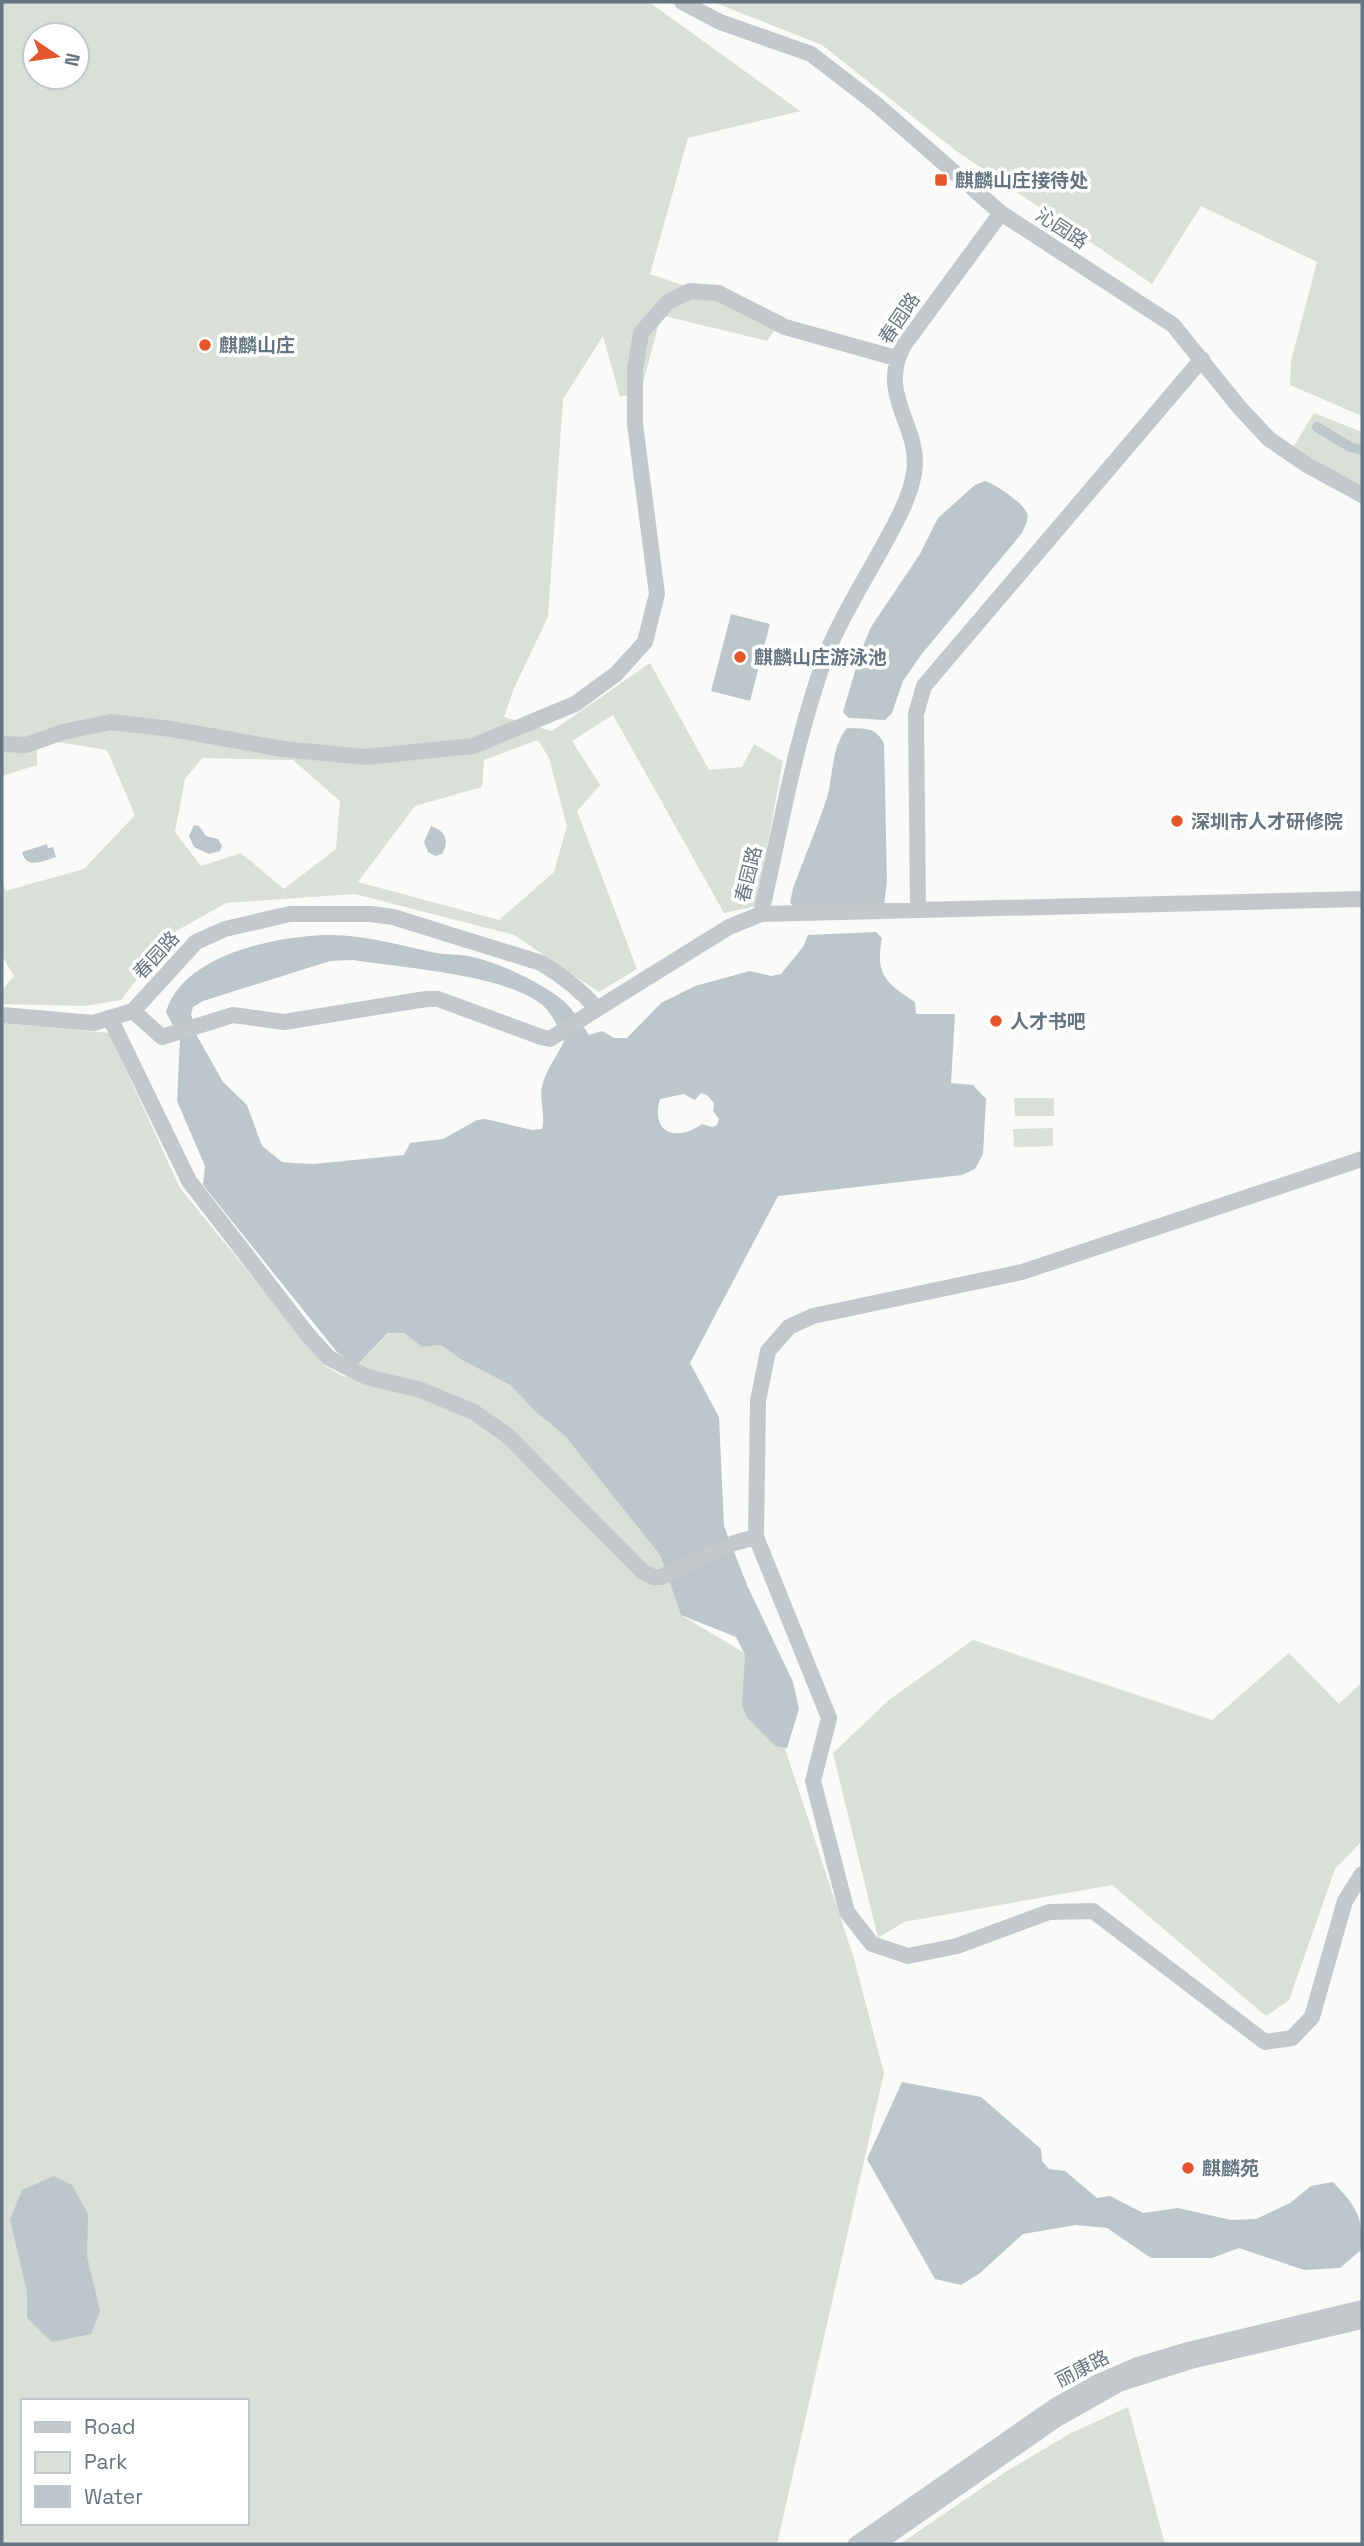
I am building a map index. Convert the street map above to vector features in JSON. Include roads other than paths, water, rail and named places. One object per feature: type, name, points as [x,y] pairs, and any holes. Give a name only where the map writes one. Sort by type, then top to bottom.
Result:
[{"type":"street","name":"沁园路","points":[[682,2],[720,22],[811,54],[876,104],[1001,213],[1173,326],[1239,407],[1269,439],[1307,465],[1362,495]]},
{"type":"street","name":"春园路","points":[[133,1011],[196,942],[225,929],[290,914],[371,914],[393,918],[541,963],[585,994],[597,1009],[729,927],[761,914],[808,706],[830,647],[904,507],[914,472],[915,457],[893,382],[897,358],[1001,213]]},
{"type":"street","points":[[2,744],[26,745],[63,732],[111,722],[171,729],[283,749],[365,757],[473,746],[575,704],[616,674],[645,642],[657,594],[635,424],[635,369],[641,333],[668,302],[690,291],[718,293],[785,327],[897,358]]},
{"type":"street","points":[[918,910],[916,714],[924,686],[1202,359]]},
{"type":"street","points":[[761,914],[1362,899]]},
{"type":"street","points":[[2,1015],[93,1023],[133,1011],[162,1037],[233,1015],[284,1022],[438,999],[541,1037],[551,1038],[597,1009]]},
{"type":"street","points":[[110,1018],[189,1181],[308,1335],[329,1358],[367,1377],[421,1390],[474,1412],[508,1436],[643,1572],[653,1577],[661,1577],[734,1543],[756,1537]]},
{"type":"street","points":[[1362,1159],[1023,1272],[813,1316],[789,1327],[768,1351],[758,1401],[756,1537],[829,1718],[813,1781],[847,1912],[872,1944],[908,1956],[957,1946],[1049,1912],[1093,1911],[1265,2042],[1292,2038],[1312,2017],[1345,1901],[1362,1874]]},
{"type":"street","name":"丽康路","points":[[856,2544],[1037,2418],[1098,2382],[1135,2366],[1188,2350],[1362,2308]]},
{"type":"street","name":"丽康路","points":[[877,2544],[1057,2418],[1119,2384],[1191,2361],[1362,2321]]},
{"type":"water","points":[[985,481],[1007,493],[1026,511],[1027,519],[1022,533],[921,655],[903,681],[892,713],[885,720],[849,718],[843,712],[871,627],[920,554],[938,518],[975,485]]},
{"type":"water","name":"麒麟山庄游泳池","points":[[731,614],[770,624],[750,701],[711,691]]},
{"type":"water","points":[[847,728],[873,731],[884,744],[887,882],[884,905],[802,913],[790,903],[793,888],[826,801],[835,754]]},
{"type":"water","points":[[194,825],[199,826],[206,836],[218,839],[222,846],[220,851],[209,854],[194,847],[189,836]]},
{"type":"water","points":[[431,826],[443,833],[446,840],[442,854],[435,856],[428,852],[424,842]]},
{"type":"water","points":[[47,844],[48,848],[53,847],[56,857],[36,863],[24,858],[22,852]]},
{"type":"water","points":[[876,932],[882,938],[881,969],[896,989],[915,1002],[916,1014],[955,1014],[951,1083],[973,1085],[986,1099],[983,1154],[975,1169],[962,1175],[778,1196],[690,1363],[719,1417],[724,1526],[747,1585],[793,1682],[799,1709],[787,1748],[775,1746],[747,1717],[742,1705],[745,1655],[736,1637],[681,1615],[660,1555],[565,1436],[537,1413],[510,1385],[460,1359],[441,1345],[422,1347],[404,1333],[388,1333],[357,1365],[337,1352],[203,1185],[205,1166],[177,1101],[180,1039],[166,1012],[176,992],[191,976],[232,953],[281,940],[339,935],[491,962],[560,998],[573,1011],[589,1035],[602,1031],[614,1038],[627,1038],[661,1003],[695,986],[750,971],[771,976],[781,974],[803,947],[808,935]],"holes":[[[353,960],[474,978],[519,992],[542,1005],[554,1019],[564,1041],[543,1083],[542,1129],[532,1130],[485,1119],[477,1120],[443,1139],[410,1143],[404,1155],[314,1164],[282,1162],[262,1146],[247,1105],[223,1082],[197,1036],[191,1014],[193,1007],[203,1001],[330,961]],[[701,1093],[714,1103],[713,1111],[719,1119],[717,1125],[712,1127],[702,1124],[683,1133],[675,1133],[662,1127],[658,1111],[660,1099],[684,1094],[695,1100]]]},
{"type":"water","points":[[902,2082],[981,2097],[1041,2149],[1042,2161],[1049,2169],[1065,2171],[1097,2198],[1110,2196],[1143,2213],[1178,2208],[1231,2220],[1256,2219],[1290,2203],[1311,2186],[1333,2182],[1357,2212],[1362,2249],[1340,2268],[1304,2270],[1239,2248],[1212,2258],[1151,2258],[1107,2228],[1076,2225],[1023,2234],[980,2273],[961,2285],[935,2279],[867,2159]]},
{"type":"water","points":[[54,2176],[72,2185],[88,2214],[87,2256],[100,2311],[91,2334],[52,2342],[27,2318],[27,2292],[10,2220],[22,2190]]},
{"type":"waterway","points":[[1317,427],[1350,447],[1362,450]]},
{"type":"place","name":"麒麟山庄接待处","points":[[941,180]]},
{"type":"place","name":"麒麟山庄","points":[[205,345]]},
{"type":"place","name":"麒麟山庄游泳池","points":[[740,657]]},
{"type":"place","name":"深圳市人才研修院","points":[[1177,821]]},
{"type":"place","name":"人才书吧","points":[[996,1021]]},
{"type":"place","name":"麒麟苑","points":[[1188,2168]]}]
